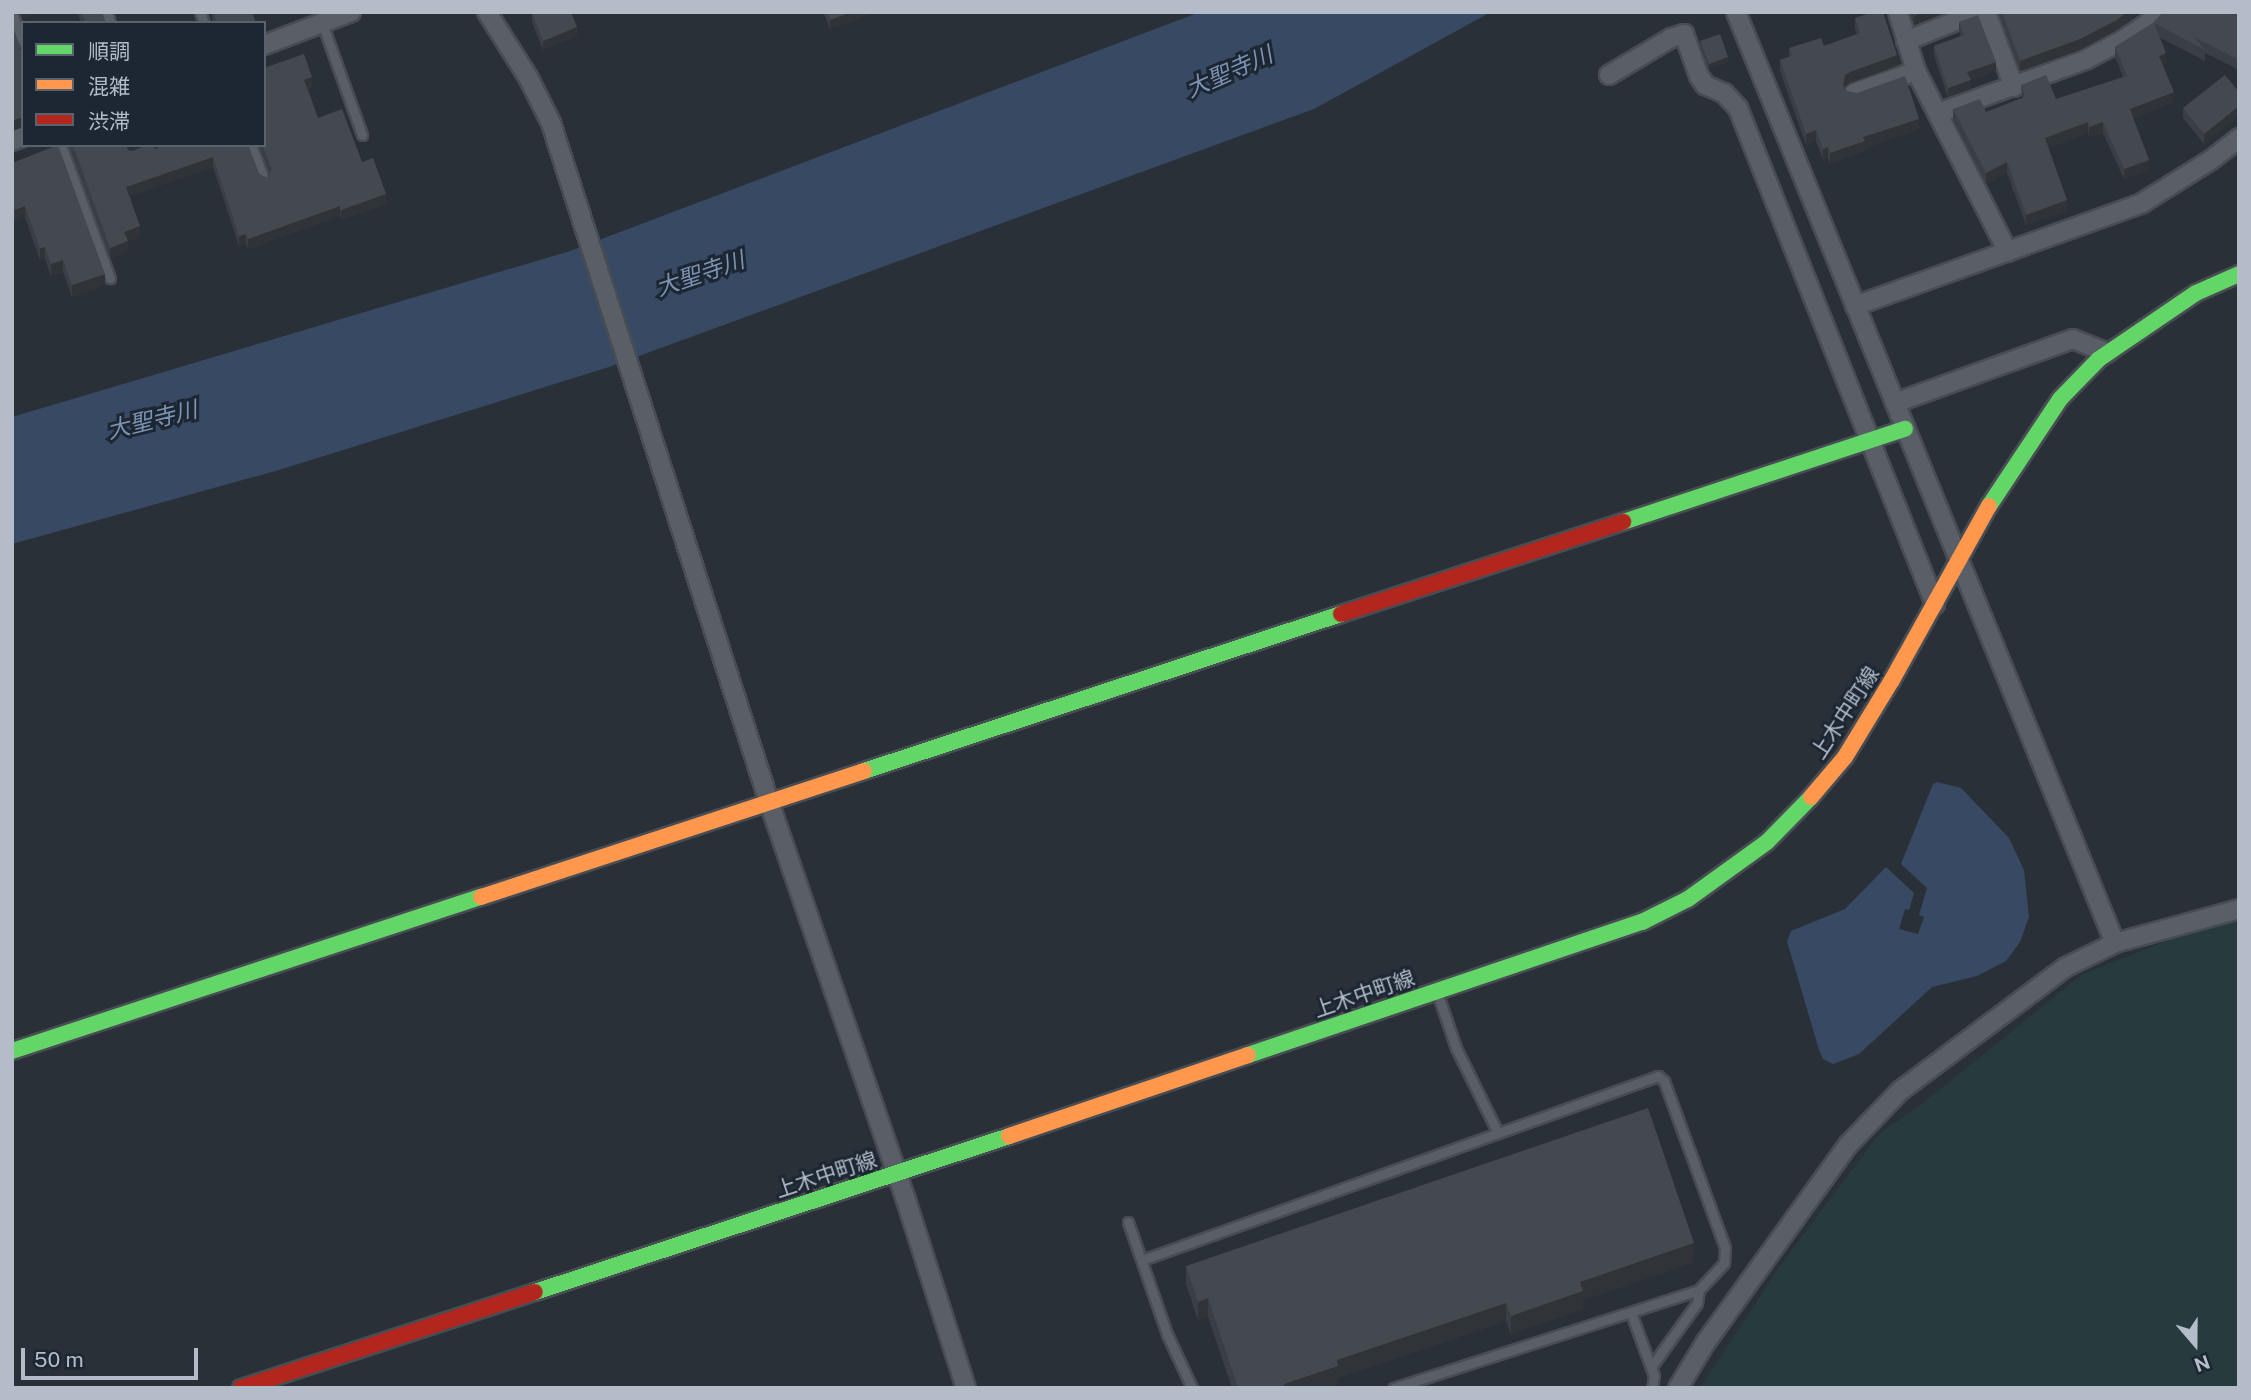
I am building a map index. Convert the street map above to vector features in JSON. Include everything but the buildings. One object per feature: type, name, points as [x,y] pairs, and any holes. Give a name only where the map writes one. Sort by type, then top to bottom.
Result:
[{"type":"main road","name":"上木中町線","points":[[241,1388],[897,1174],[1437,992],[1642,922],[1688,899],[1730,871],[1795,816],[1845,757],[1935,604],[2002,482],[2060,399],[2107,352],[2196,293],[2239,274]]},
{"type":"main road","points":[[12,1051],[1905,429]]},
{"type":"street","points":[[266,44],[351,12]]},
{"type":"street","points":[[487,12],[528,78],[551,123],[769,803],[897,1174],[966,1388]]},
{"type":"street","points":[[1735,12],[2115,943]]},
{"type":"street","points":[[1898,12],[1916,71],[2008,252]]},
{"type":"street","points":[[1906,41],[1978,12]]},
{"type":"street","points":[[1986,12],[2014,87]]},
{"type":"street","points":[[1938,113],[2085,60],[2123,40],[2147,24],[2158,12]]},
{"type":"street","points":[[1609,75],[1671,38],[1684,34],[1699,76],[1706,85],[1724,93],[1738,108],[1935,604]]},
{"type":"street","points":[[1854,93],[1916,71]]},
{"type":"street","points":[[1855,306],[2142,203],[2211,160],[2239,138]]},
{"type":"street","points":[[1895,403],[2073,339],[2107,352]]},
{"type":"street","points":[[1678,1388],[1706,1342],[1849,1144],[1900,1091],[2066,967],[2115,943],[2239,909]]},
{"type":"lane","points":[[12,13],[21,36]]},
{"type":"lane","points":[[322,23],[362,135]]},
{"type":"lane","points":[[62,147],[110,278]]},
{"type":"lane","points":[[252,147],[265,181]]},
{"type":"lane","points":[[1437,992],[1456,1048],[1497,1131]]},
{"type":"lane","points":[[1142,1260],[1497,1131],[1658,1076],[1664,1081],[1725,1248],[1724,1263],[1699,1290],[1394,1388]]},
{"type":"lane","points":[[1128,1223],[1167,1334],[1192,1388]]},
{"type":"lane","points":[[1651,1367],[1697,1303],[1699,1290]]},
{"type":"lane","points":[[1630,1312],[1654,1376],[1652,1388]]},
{"type":"green space","points":[[2239,919],[2239,1388],[1700,1388],[1780,1266],[1879,1134],[1923,1103],[2083,974],[2200,928]]},
{"type":"water","name":"大聖寺川","points":[[1200,12],[1491,12],[1314,109],[609,367],[279,470],[12,544],[12,417],[570,251]]},
{"type":"water","points":[[1937,782],[1961,788],[2009,838],[2024,870],[2029,917],[2020,942],[2006,961],[1977,976],[1932,987],[1859,1054],[1833,1064],[1823,1059],[1819,1050],[1787,941],[1791,931],[1845,909],[1886,867],[1914,893],[1909,910],[1905,909],[1899,929],[1918,934],[1924,917],[1919,915],[1927,888],[1901,864],[1933,784]]},
{"type":"traffic: fast","points":[[1989,506],[2060,399],[2099,359],[2196,293],[2239,274]]},
{"type":"traffic: fast","points":[[1623,522],[1905,429]]},
{"type":"traffic: fast","points":[[864,771],[1341,614]]},
{"type":"traffic: fast","points":[[1248,1055],[1642,922],[1688,899],[1767,842],[1811,797]]},
{"type":"traffic: fast","points":[[12,1051],[481,897]]},
{"type":"traffic: fast","points":[[535,1292],[1009,1136]]},
{"type":"traffic: slow","points":[[1811,797],[1845,757],[1892,680],[1989,506]]},
{"type":"traffic: slow","points":[[481,897],[864,771]]},
{"type":"traffic: slow","points":[[1009,1136],[1248,1055]]},
{"type":"traffic: jam","points":[[1341,614],[1623,522]]},
{"type":"traffic: jam","points":[[241,1388],[535,1292]]}]
